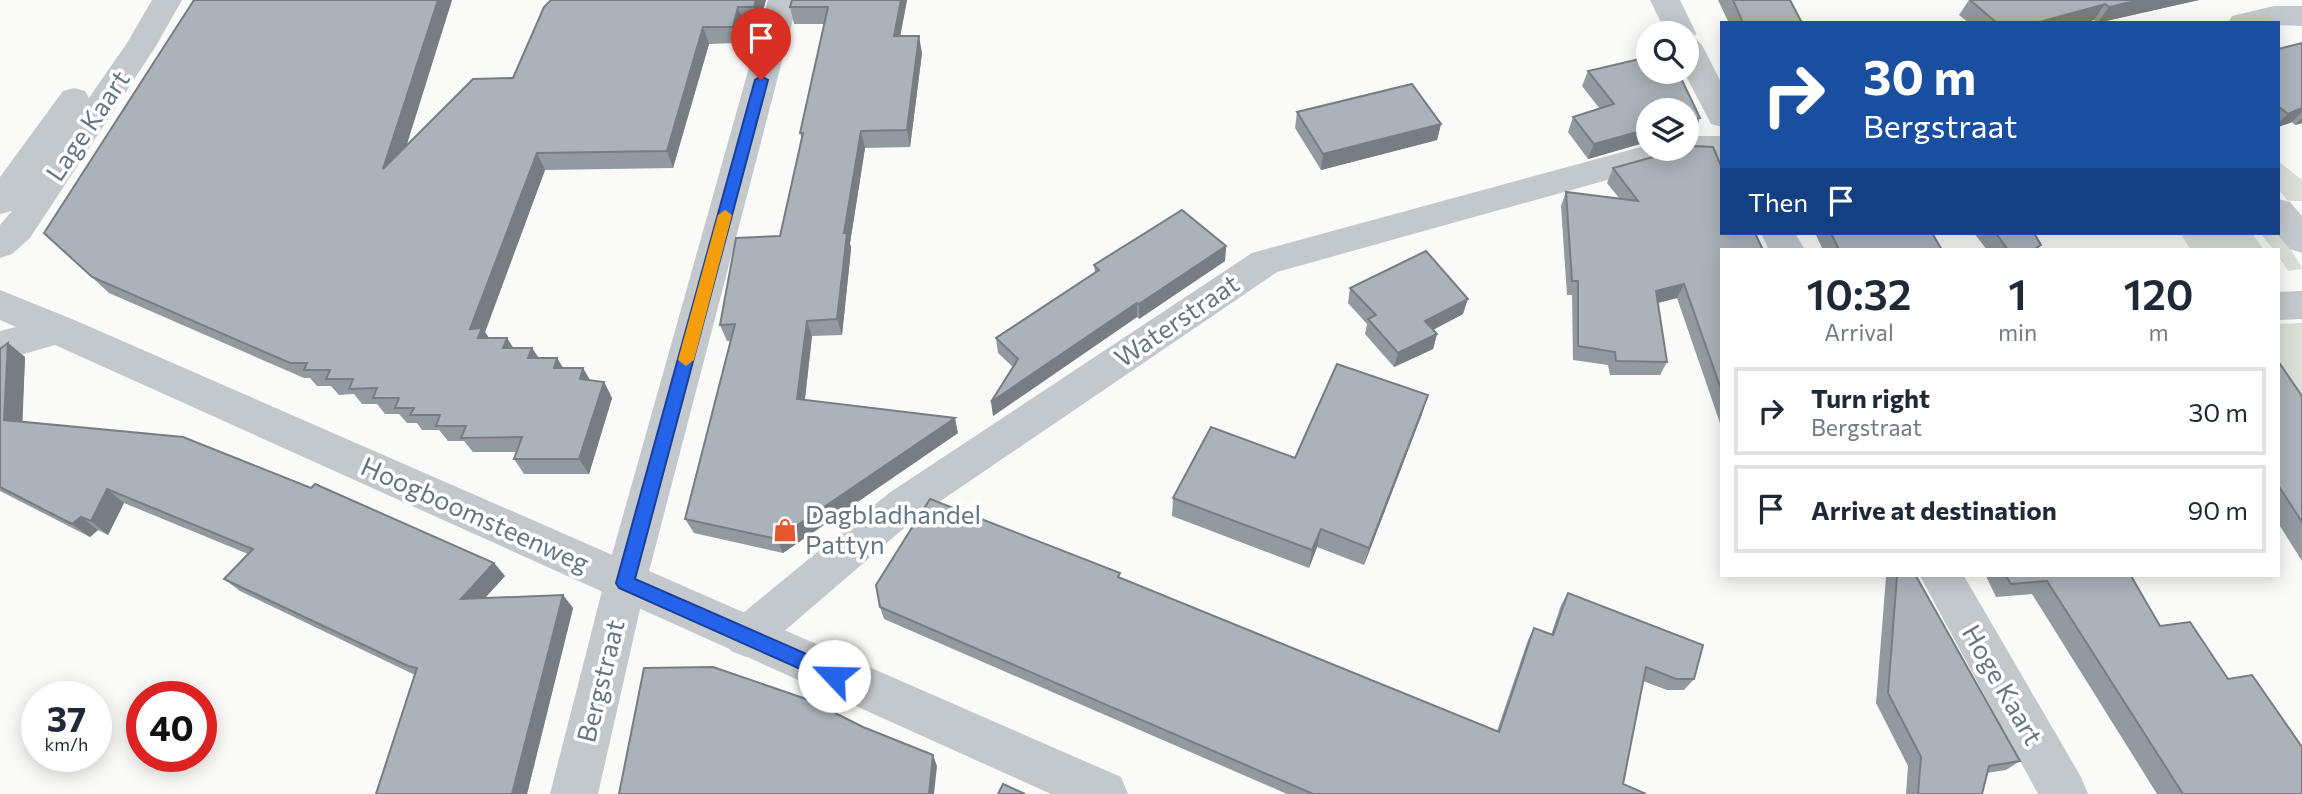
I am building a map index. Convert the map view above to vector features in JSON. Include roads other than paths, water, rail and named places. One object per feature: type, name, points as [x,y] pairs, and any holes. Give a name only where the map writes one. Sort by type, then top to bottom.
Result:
[{"type":"street","name":"Lage Kaart","points":[[0,202],[143,0]]},
{"type":"street","name":"Lage Kaart","points":[[0,245],[18,229],[141,46],[167,0]]},
{"type":"street","name":"Bergstraat","points":[[574,794],[625,583],[783,0]]},
{"type":"street","points":[[1665,0],[1675,21]]},
{"type":"street","points":[[2253,21],[2274,16],[2302,16]]},
{"type":"street","points":[[1699,69],[1720,112]]},
{"type":"street","points":[[1699,147],[1720,148]]},
{"type":"street","name":"Waterstraat","points":[[746,637],[903,505],[1265,262],[1636,160]]},
{"type":"street","points":[[2280,213],[2302,240]]},
{"type":"street","name":"Hoogboomsteenweg","points":[[0,304],[1104,794]]},
{"type":"street","points":[[2280,306],[2302,305]]},
{"type":"street","points":[[0,346],[58,329]]},
{"type":"street","name":"Hoge Kaart","points":[[1942,577],[2064,794]]},
{"type":"place","name":"Dagbladhandel Pattyn","points":[[785,530]]}]
